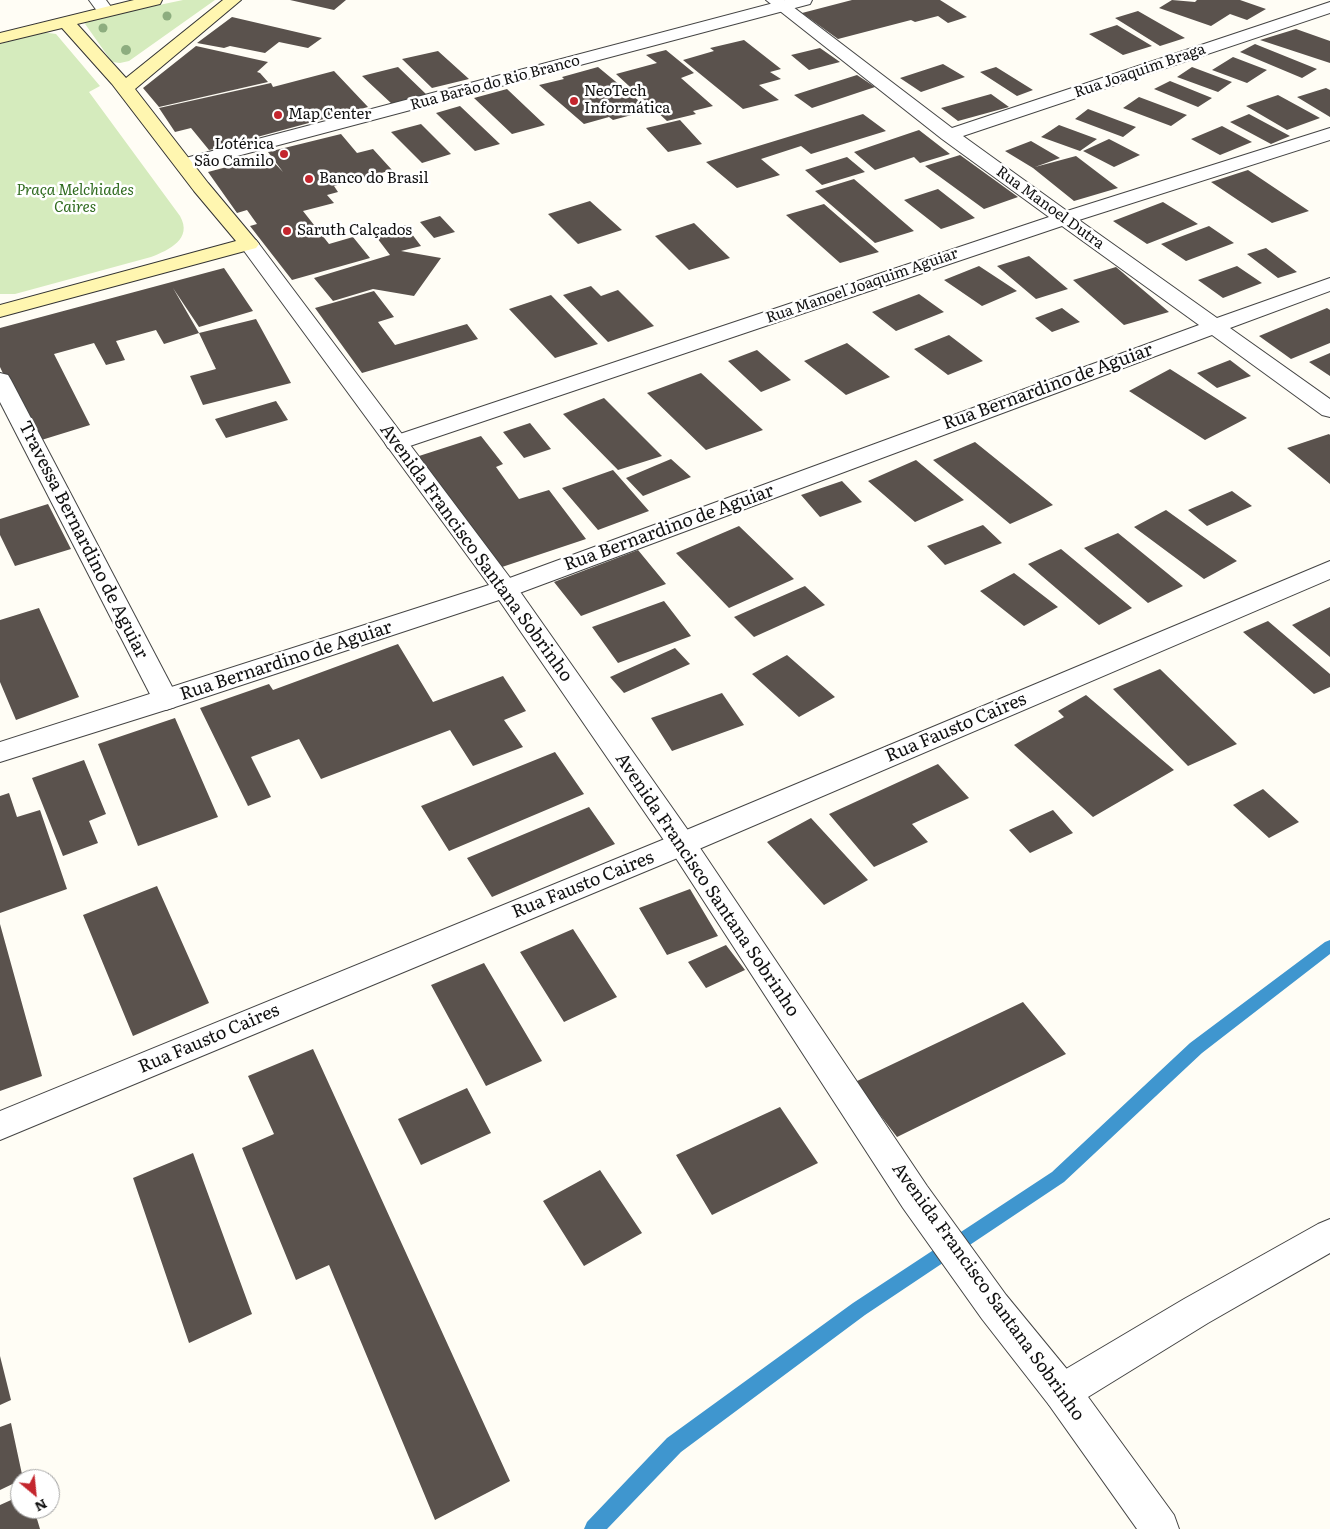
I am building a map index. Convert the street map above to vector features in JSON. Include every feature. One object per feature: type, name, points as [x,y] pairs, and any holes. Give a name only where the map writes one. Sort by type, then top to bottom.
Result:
[{"type":"main road","points":[[0,38],[64,21],[102,6],[154,0]]},
{"type":"main road","points":[[125,88],[232,0]]},
{"type":"main road","points":[[0,311],[249,244],[217,209],[185,164],[125,88],[64,21]]},
{"type":"street","name":"Rua Barão do Rio Branco","points":[[185,164],[779,3],[804,0]]},
{"type":"street","name":"Rua Manoel Dutra","points":[[779,3],[949,135],[1330,410]]},
{"type":"street","name":"Rua Joaquim Braga","points":[[949,135],[1330,7]]},
{"type":"street","name":"Rua Manoel Joaquim Aguiar","points":[[396,443],[1064,218],[1330,134]]},
{"type":"street","name":"Avenida Francisco Santana Sobrinho","points":[[249,244],[505,589],[682,844],[915,1197],[994,1307],[1062,1392],[1160,1529]]},
{"type":"street","name":"Rua Bernardino de Aguiar","points":[[0,752],[166,700],[505,589],[1214,325],[1330,284]]},
{"type":"street","name":"Travessa Bernardino de Aguiar","points":[[0,380],[166,700]]},
{"type":"street","name":"Rua Fausto Caires","points":[[0,1126],[682,844],[1330,570]]},
{"type":"street","points":[[1062,1392],[1196,1311],[1330,1236]]},
{"type":"green space","points":[[183,0],[215,0],[129,61],[120,63],[112,62],[83,21]]},
{"type":"green space","name":"Praça Melchiades Caires","points":[[42,32],[56,34],[100,86],[89,92],[180,216],[183,231],[181,237],[172,247],[151,257],[15,294],[0,294],[0,44]]},
{"type":"building","points":[[290,0],[346,0],[334,10]]},
{"type":"building","points":[[852,0],[940,0],[967,17],[948,23],[938,16],[915,22],[911,20],[838,39],[802,13]]},
{"type":"building","points":[[1172,0],[1195,2],[1197,0],[1240,0],[1266,9],[1247,20],[1230,14],[1211,26],[1159,8]]},
{"type":"building","points":[[1138,11],[1185,38],[1160,46],[1115,18]]},
{"type":"building","points":[[232,17],[322,38],[308,48],[279,42],[265,53],[230,46],[224,48],[197,43]]},
{"type":"building","points":[[1117,25],[1152,46],[1123,55],[1089,34]]},
{"type":"building","points":[[1296,29],[1330,41],[1330,63],[1260,40]]},
{"type":"building","points":[[744,40],[781,69],[770,72],[781,79],[759,85],[779,100],[743,109],[683,60],[714,51],[710,48]]},
{"type":"building","points":[[1255,44],[1317,69],[1302,78],[1240,52]]},
{"type":"building","points":[[196,46],[268,62],[257,72],[268,82],[159,107],[143,88]]},
{"type":"building","points":[[820,48],[840,62],[809,70],[791,55]]},
{"type":"building","points":[[666,50],[694,73],[681,78],[713,106],[693,111],[696,114],[667,121],[616,74],[657,63],[646,55]]},
{"type":"building","points":[[438,51],[469,79],[432,88],[402,59]]},
{"type":"building","points":[[1233,57],[1267,70],[1247,83],[1212,70]]},
{"type":"building","points":[[943,64],[965,77],[921,92],[900,78]]},
{"type":"building","points":[[398,67],[427,95],[392,104],[362,76]]},
{"type":"building","points":[[598,67],[650,110],[613,120],[609,117],[584,124],[539,85],[564,79],[562,77]]},
{"type":"building","points":[[996,67],[1033,90],[1017,96],[980,72]]},
{"type":"building","points":[[1192,67],[1232,82],[1218,92],[1177,77]]},
{"type":"building","name":"Map Center","points":[[334,71],[368,107],[209,150],[191,128],[175,132],[159,108],[271,83],[273,87]]},
{"type":"building","points":[[857,75],[875,87],[812,108],[794,95]]},
{"type":"building","points":[[1170,81],[1212,98],[1198,107],[1154,89]]},
{"type":"building","points":[[1326,88],[1330,90],[1330,117],[1297,97]]},
{"type":"building","points":[[507,89],[545,125],[512,134],[474,98]]},
{"type":"building","points":[[991,94],[1009,107],[958,121],[941,108]]},
{"type":"building","points":[[1278,95],[1320,118],[1287,130],[1246,106]]},
{"type":"building","points":[[1139,97],[1187,115],[1171,126],[1123,108]]},
{"type":"building","points":[[460,106],[500,144],[475,151],[436,113]]},
{"type":"building","points":[[1088,109],[1136,127],[1123,137],[1075,119]]},
{"type":"building","points":[[863,114],[886,131],[811,154],[801,146],[761,159],[780,175],[737,188],[706,162]]},
{"type":"building","points":[[1249,114],[1290,136],[1271,144],[1230,122]]},
{"type":"building","points":[[680,120],[702,144],[668,152],[646,128]]},
{"type":"building","points":[[421,124],[451,154],[422,163],[391,132]]},
{"type":"building","points":[[1059,125],[1097,139],[1080,151],[1041,137]]},
{"type":"building","points":[[1222,126],[1252,142],[1220,155],[1191,139]]},
{"type":"building","points":[[919,130],[950,154],[920,163],[914,157],[875,170],[854,152]]},
{"type":"building","points":[[341,134],[357,153],[373,149],[392,170],[334,186],[338,192],[327,195],[334,203],[303,211],[329,244],[353,237],[370,258],[292,280],[250,226],[257,224],[247,210],[237,213],[208,172],[268,156],[283,172],[268,152]]},
{"type":"building","points":[[1109,139],[1140,155],[1114,167],[1083,151]]},
{"type":"building","points":[[1031,141],[1060,158],[1035,167],[1076,156],[1118,188],[1074,201],[1033,168],[1005,151]]},
{"type":"building","points":[[960,155],[1018,197],[984,209],[925,166]]},
{"type":"building","points":[[847,157],[865,172],[822,185],[805,170]]},
{"type":"building","points":[[1248,170],[1309,211],[1272,223],[1211,182]]},
{"type":"building","points":[[854,179],[914,231],[875,243],[815,191]]},
{"type":"building","points":[[938,189],[975,218],[941,229],[904,200]]},
{"type":"building","points":[[590,201],[622,230],[578,244],[548,214]]},
{"type":"building","points":[[1163,202],[1198,224],[1147,244],[1113,221]]},
{"type":"building","points":[[824,204],[879,252],[840,263],[786,215]]},
{"type":"building","points":[[440,216],[455,232],[434,238],[420,222]]},
{"type":"building","points":[[694,223],[730,258],[689,270],[655,236]]},
{"type":"building","points":[[405,225],[421,246],[401,251],[441,258],[414,296],[373,289],[333,301],[314,278],[390,255],[374,234]]},
{"type":"building","points":[[1209,226],[1234,243],[1186,261],[1161,244]]},
{"type":"building","points":[[1266,248],[1297,272],[1278,278],[1247,254]]},
{"type":"building","points":[[1029,256],[1068,289],[1036,299],[997,266]]},
{"type":"building","points":[[979,266],[1017,291],[982,306],[944,280]]},
{"type":"building","points":[[1237,266],[1262,283],[1223,298],[1198,280]]},
{"type":"building","points":[[1116,267],[1169,312],[1124,325],[1073,280]]},
{"type":"building","points":[[224,268],[253,311],[199,327],[173,288],[199,333],[164,344],[156,330],[116,341],[125,360],[106,365],[94,343],[54,354],[90,425],[35,442],[0,367],[0,328]]},
{"type":"building","points":[[591,286],[601,296],[618,290],[654,326],[608,342],[563,295]]},
{"type":"building","points":[[374,291],[394,317],[378,322],[395,345],[467,324],[478,339],[362,373],[315,308]]},
{"type":"building","points":[[919,294],[944,312],[896,331],[872,312]]},
{"type":"building","points":[[551,295],[598,344],[555,358],[509,309]]},
{"type":"building","points":[[1062,308],[1080,322],[1052,332],[1035,318]]},
{"type":"building","points":[[1327,308],[1330,310],[1330,343],[1291,359],[1259,336]]},
{"type":"building","points":[[256,319],[291,383],[203,405],[190,376],[216,369],[199,333]]},
{"type":"building","points":[[949,335],[983,361],[948,375],[914,349]]},
{"type":"building","points":[[847,343],[890,377],[846,395],[804,361]]},
{"type":"building","points":[[757,350],[791,380],[761,392],[728,361]]},
{"type":"building","points":[[1330,353],[1330,376],[1309,362]]},
{"type":"building","points":[[1230,360],[1251,376],[1217,388],[1197,373]]},
{"type":"building","points":[[1170,369],[1247,418],[1205,440],[1129,391]]},
{"type":"building","points":[[701,373],[763,430],[706,450],[647,393]]},
{"type":"building","points":[[604,398],[662,456],[618,470],[563,414]]},
{"type":"building","points":[[276,401],[288,420],[226,438],[215,419]]},
{"type":"building","points":[[530,423],[551,449],[524,458],[503,432]]},
{"type":"building","points":[[1330,435],[1330,484],[1287,448]]},
{"type":"building","points":[[481,436],[503,464],[496,467],[519,499],[549,490],[586,539],[493,570],[463,517],[419,456]]},
{"type":"building","points":[[975,442],[1053,505],[1010,524],[933,460]]},
{"type":"building","points":[[671,459],[691,477],[643,496],[626,478]]},
{"type":"building","points":[[916,460],[964,500],[915,522],[868,481]]},
{"type":"building","points":[[613,470],[649,511],[598,530],[562,488]]},
{"type":"building","points":[[842,481],[862,502],[820,517],[801,495]]},
{"type":"building","points":[[1232,491],[1252,506],[1207,526],[1188,510]]},
{"type":"building","points":[[48,504],[71,549],[15,566],[0,535],[0,519]]},
{"type":"building","points":[[1166,510],[1237,561],[1204,579],[1134,527]]},
{"type":"building","points":[[983,525],[1002,543],[945,565],[927,546]]},
{"type":"building","points":[[739,526],[794,579],[729,608],[676,553]]},
{"type":"building","points":[[1118,533],[1183,586],[1148,603],[1084,548]]},
{"type":"building","points":[[1061,549],[1132,608],[1099,625],[1028,564]]},
{"type":"building","points":[[638,550],[666,584],[581,616],[554,582]]},
{"type":"building","points":[[1014,573],[1058,607],[1024,626],[980,591]]},
{"type":"building","points":[[805,586],[825,605],[754,637],[734,617]]},
{"type":"building","points":[[664,601],[691,636],[618,663],[592,627]]},
{"type":"building","points":[[1330,607],[1330,657],[1292,625]]},
{"type":"building","points":[[39,608],[79,697],[16,720],[0,682],[0,620]]},
{"type":"building","points":[[1268,621],[1330,674],[1330,687],[1314,694],[1243,632]]},
{"type":"building","points":[[398,644],[433,702],[503,676],[526,711],[504,720],[523,747],[473,766],[450,730],[321,779],[299,739],[251,757],[271,797],[248,806],[200,708],[269,684],[273,690]]},
{"type":"building","points":[[675,648],[690,664],[624,693],[610,677]]},
{"type":"building","points":[[787,655],[835,697],[799,717],[752,674]]},
{"type":"building","points":[[1160,669],[1237,744],[1188,766],[1113,689]]},
{"type":"building","points":[[722,693],[744,725],[672,751],[651,718]]},
{"type":"building","points":[[1086,695],[1174,770],[1093,817],[1014,745],[1064,717],[1058,711]]},
{"type":"building","points":[[175,718],[218,817],[138,846],[98,744]]},
{"type":"building","points":[[555,752],[584,794],[449,851],[421,806]]},
{"type":"building","points":[[84,760],[106,814],[89,821],[98,843],[63,856],[32,778]]},
{"type":"building","points":[[938,764],[969,798],[912,824],[928,842],[874,867],[829,814]]},
{"type":"building","points":[[1263,789],[1299,822],[1269,838],[1233,805]]},
{"type":"building","points":[[9,793],[17,817],[40,810],[67,889],[0,913],[0,796]]},
{"type":"building","points":[[589,807],[615,844],[492,897],[467,858]]},
{"type":"building","points":[[1053,810],[1073,833],[1030,853],[1009,830]]},
{"type":"building","points":[[811,818],[868,880],[824,905],[767,842]]},
{"type":"building","points":[[157,886],[209,1003],[133,1036],[83,915]]},
{"type":"building","points":[[690,889],[718,936],[667,955],[639,908]]},
{"type":"building","points":[[0,924],[42,1076],[0,1091]]},
{"type":"building","points":[[573,929],[617,997],[564,1022],[520,952]]},
{"type":"building","points":[[726,945],[745,970],[706,988],[688,962]]},
{"type":"building","points":[[484,963],[542,1061],[486,1086],[431,985]]},
{"type":"building","points":[[1023,1002],[1066,1054],[897,1137],[855,1082]]},
{"type":"building","points":[[313,1049],[510,1481],[435,1520],[329,1265],[296,1280],[242,1148],[274,1134],[248,1076]]},
{"type":"building","points":[[467,1088],[491,1133],[421,1165],[398,1119]]},
{"type":"building","points":[[780,1107],[818,1163],[712,1215],[676,1155]]},
{"type":"building","points":[[193,1153],[252,1314],[189,1343],[133,1178]]},
{"type":"building","points":[[600,1170],[642,1233],[584,1266],[543,1201]]},
{"type":"building","points":[[0,1356],[11,1400],[0,1405]]},
{"type":"building","points":[[11,1423],[21,1469],[10,1469],[10,1485],[0,1490],[0,1427]]},
{"type":"building","points":[[10,1500],[10,1519],[37,1519],[40,1529],[0,1529],[0,1505]]},
{"type":"waterway","points":[[594,1529],[674,1445],[859,1309],[1058,1177],[1196,1048],[1330,946]]},
{"type":"place","name":"NeoTech Informática","points":[[574,101]]},
{"type":"place","name":"Map Center","points":[[278,115]]},
{"type":"place","name":"Lotérica São Camilo","points":[[284,154]]},
{"type":"place","name":"Banco do Brasil","points":[[309,179]]},
{"type":"place","name":"Saruth Calçados","points":[[287,231]]}]
